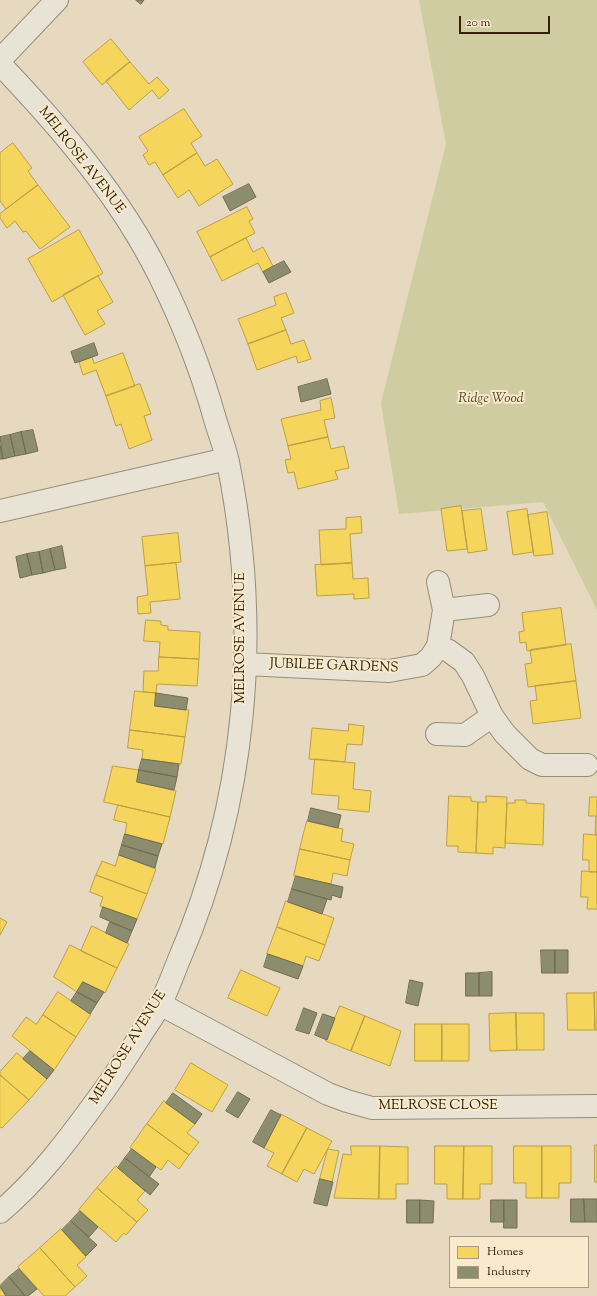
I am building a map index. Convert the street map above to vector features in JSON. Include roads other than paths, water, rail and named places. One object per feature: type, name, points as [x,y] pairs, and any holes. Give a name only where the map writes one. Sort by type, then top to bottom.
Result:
[{"type":"street","points":[[0,60],[57,0]]},
{"type":"street","name":"MELROSE AVENUE","points":[[0,64],[40,106],[107,190],[158,273],[184,330],[205,385],[227,459],[239,524],[245,588],[245,664],[240,741],[230,798],[213,870],[190,934],[160,1004],[113,1078],[73,1134],[19,1196],[0,1212]]},
{"type":"street","points":[[0,511],[227,459]]},
{"type":"street","name":"JUBILEE GARDENS","points":[[245,664],[389,671],[422,665],[431,657],[438,646],[444,610],[438,582]]},
{"type":"street","points":[[444,610],[488,605]]},
{"type":"street","points":[[438,646],[449,651],[464,662],[473,676],[492,716],[505,734],[530,759],[542,765],[587,765]]},
{"type":"street","points":[[437,734],[465,735],[492,716]]},
{"type":"street","name":"MELROSE CLOSE","points":[[160,1004],[328,1094],[372,1108],[597,1106]]},
{"type":"park label","name":"Ridge Wood","points":[[491,400]]}]
